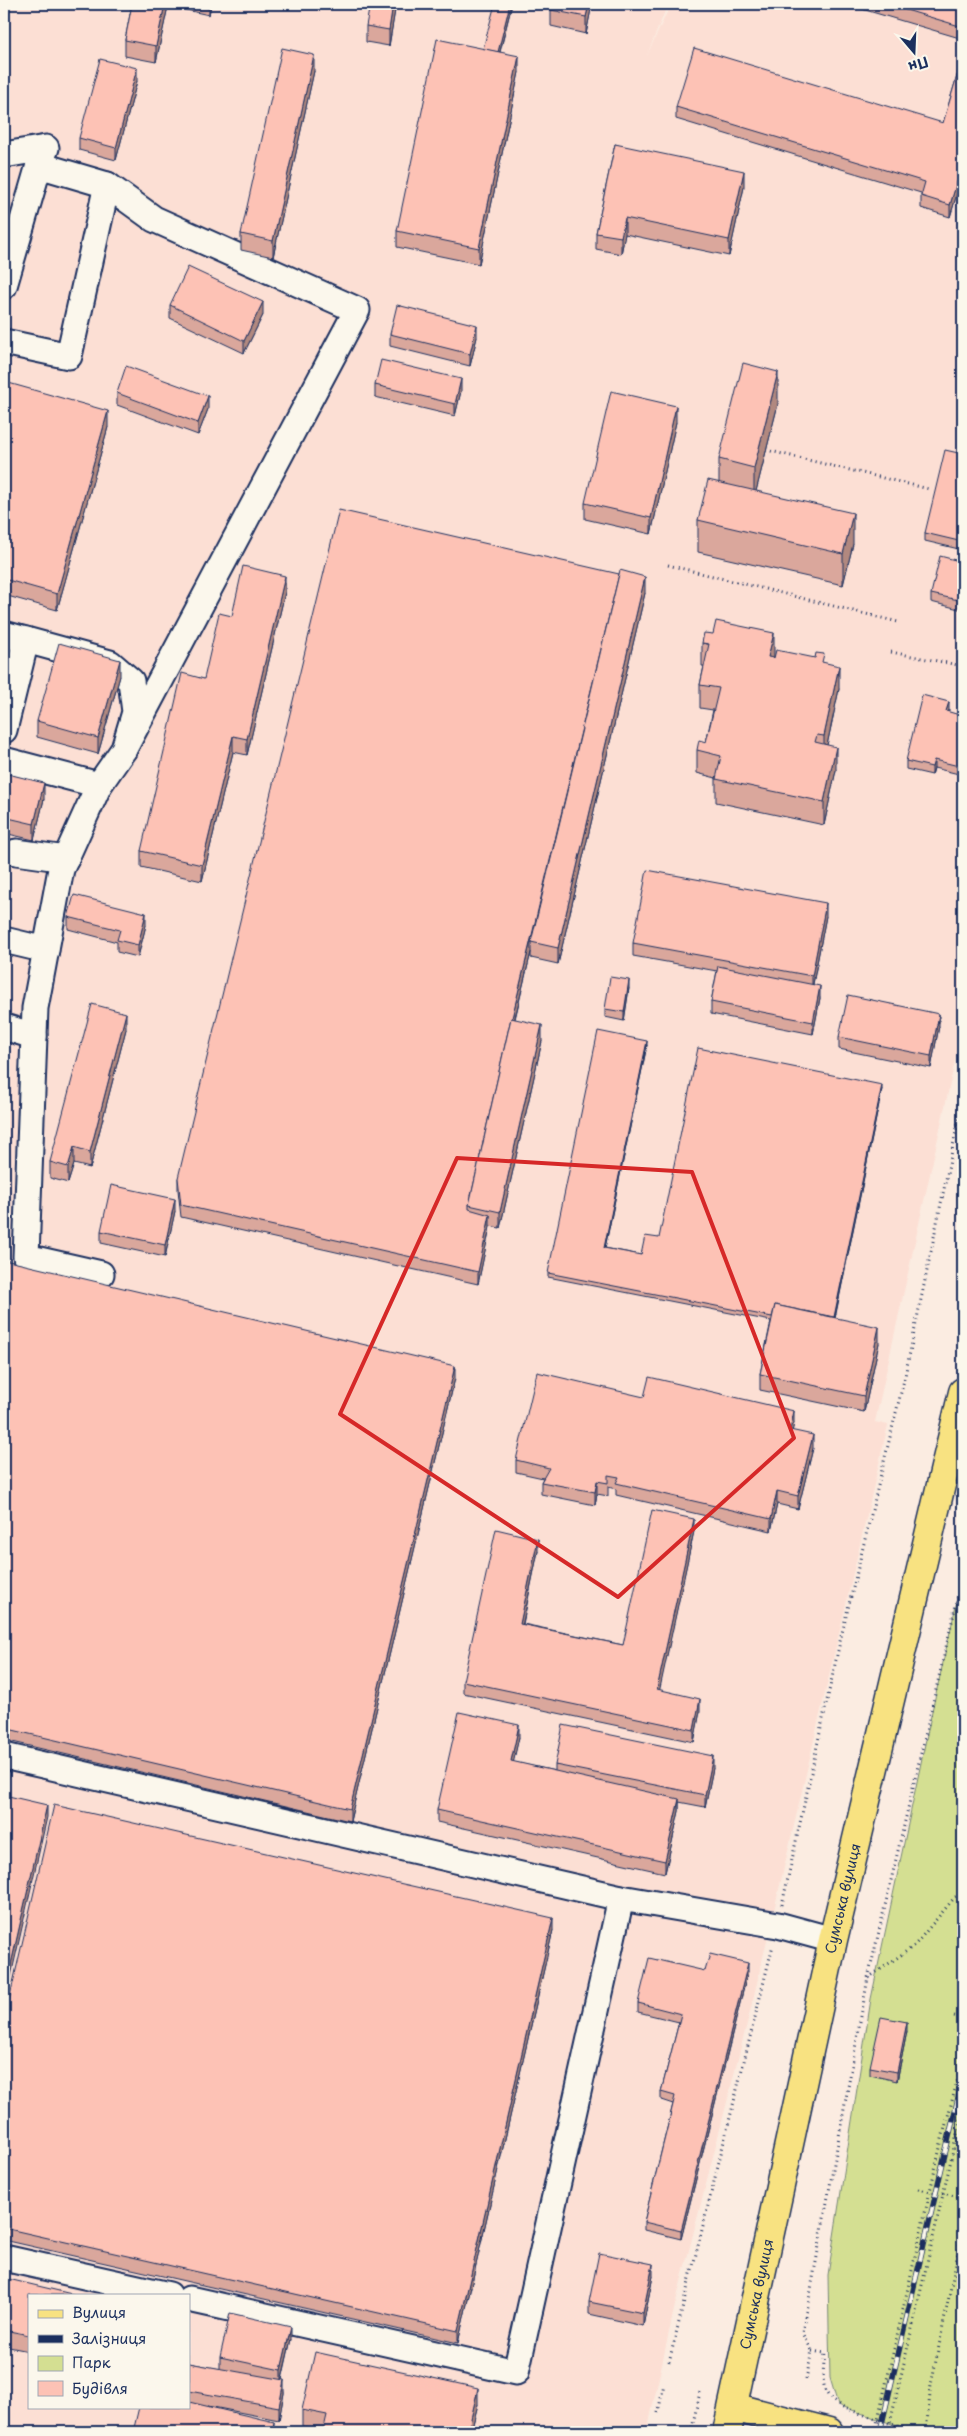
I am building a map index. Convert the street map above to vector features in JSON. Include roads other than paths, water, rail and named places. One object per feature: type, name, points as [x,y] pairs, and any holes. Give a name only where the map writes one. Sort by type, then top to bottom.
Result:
[{"type":"main road","name":"Сумська вулиця","points":[[730,2419],[833,1940],[963,1392]]},
{"type":"main road","points":[[730,2419],[829,2432]]},
{"type":"lane","points":[[4,155],[46,148],[4,286]]},
{"type":"lane","points":[[40,165],[107,185],[154,219],[357,310],[124,749],[99,786],[62,870],[35,1008],[26,1257],[101,1274]]},
{"type":"lane","points":[[4,342],[70,356],[107,185]]},
{"type":"lane","points":[[4,730],[15,637],[110,663],[131,681],[135,712],[124,749]]},
{"type":"lane","points":[[4,760],[99,786]]},
{"type":"lane","points":[[16,852],[66,859]]},
{"type":"lane","points":[[4,940],[46,950]]},
{"type":"lane","points":[[4,1027],[34,1036]]},
{"type":"lane","points":[[4,1756],[621,1898],[778,1925],[833,1940]]},
{"type":"lane","points":[[190,2299],[516,2372],[621,1898]]},
{"type":"lane","points":[[4,2258],[165,2294]]},
{"type":"railway","points":[[880,2432],[963,2077]]}]
